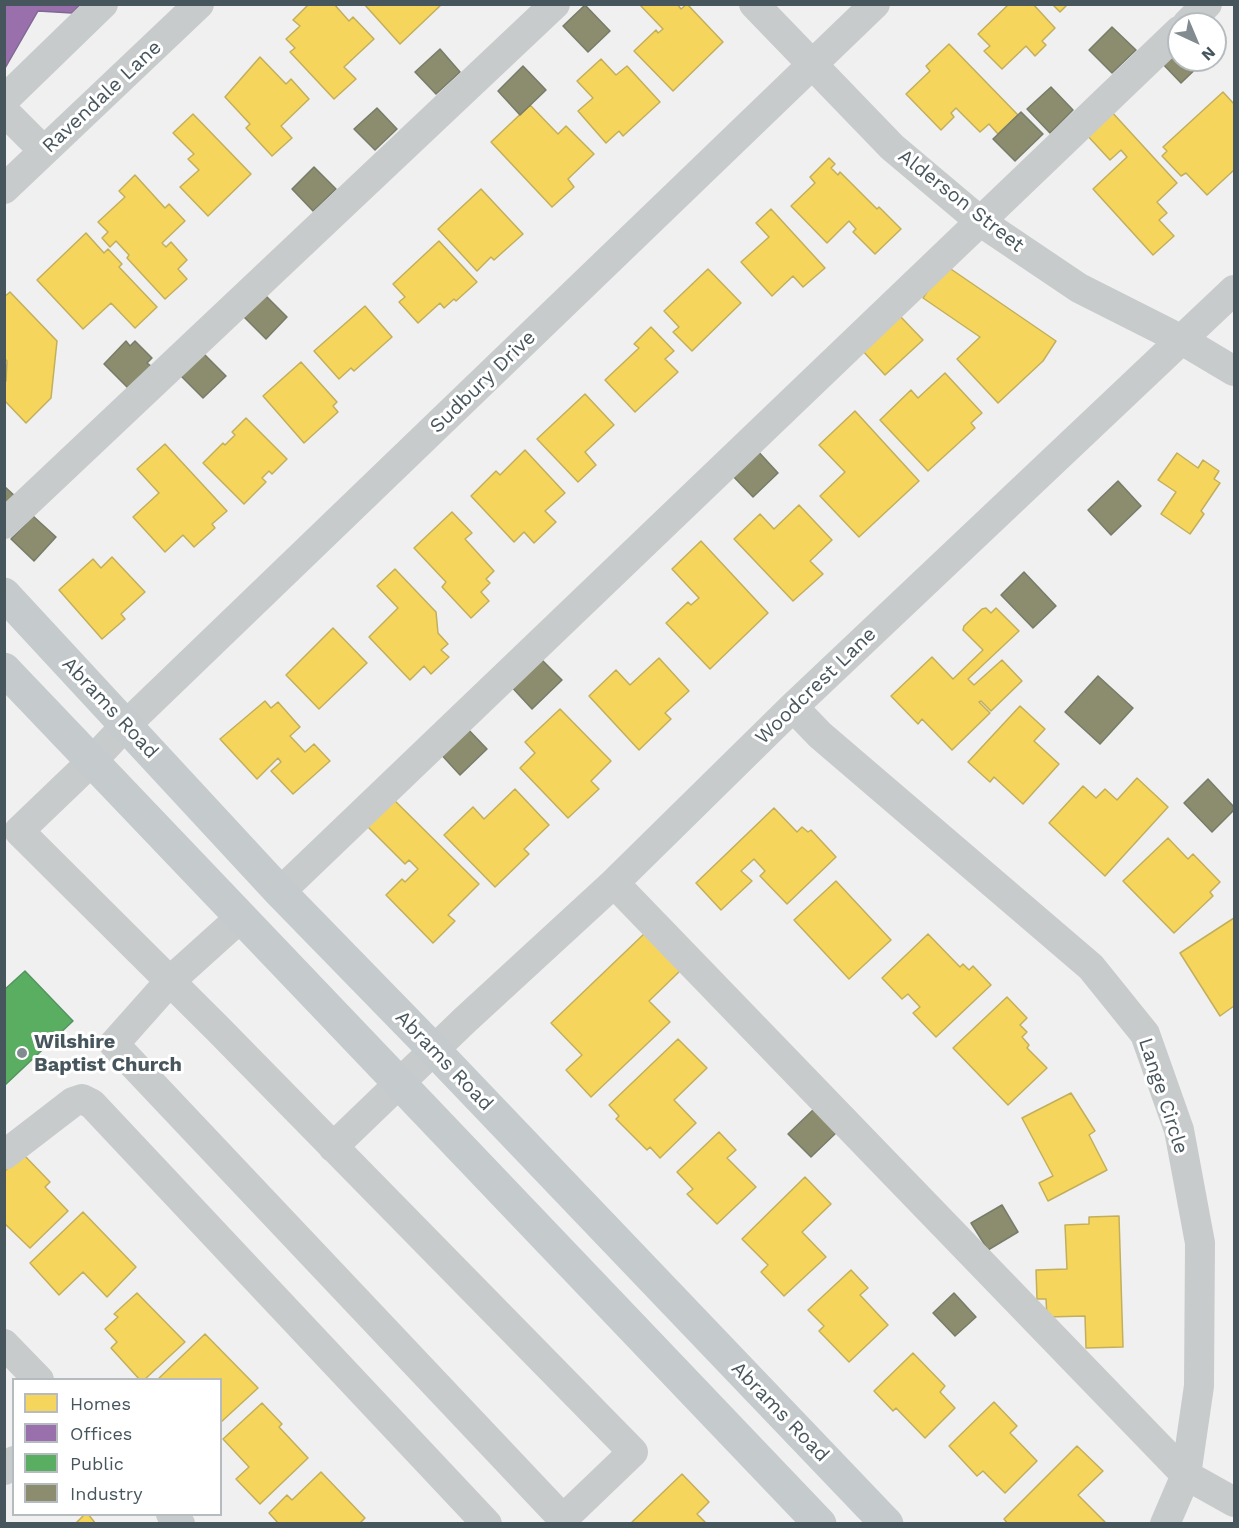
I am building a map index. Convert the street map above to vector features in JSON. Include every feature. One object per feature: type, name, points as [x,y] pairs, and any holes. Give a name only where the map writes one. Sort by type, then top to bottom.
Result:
[{"type":"main road","name":"Abrams Road","points":[[4,594],[280,892],[887,1524]]},
{"type":"main road","points":[[4,669],[820,1524]]},
{"type":"street","points":[[4,100],[103,4]]},
{"type":"street","name":"Ravendale Lane","points":[[4,189],[199,4]]},
{"type":"street","points":[[4,524],[555,4]]},
{"type":"street","name":"Alderson Street","points":[[754,4],[892,147],[981,222],[1079,288],[1182,340],[1234,371]]},
{"type":"street","name":"Sudbury Drive","points":[[170,981],[19,831],[126,725],[875,4]]},
{"type":"street","points":[[280,892],[1167,43]]},
{"type":"street","points":[[4,111],[44,151]]},
{"type":"street","name":"Woodcrest Lane","points":[[333,1147],[1234,290]]},
{"type":"street","name":"Lange Circle","points":[[793,707],[819,735],[1091,967],[1145,1034],[1179,1130],[1200,1243],[1199,1386],[1186,1475],[1165,1524]]},
{"type":"street","points":[[614,882],[1186,1475],[1234,1502]]},
{"type":"street","points":[[170,981],[633,1452],[563,1519],[114,1044],[170,981],[241,917]]},
{"type":"street","points":[[4,1155],[73,1102],[82,1099],[92,1104],[487,1524]]},
{"type":"street","points":[[4,1344],[37,1378]]},
{"type":"building: Homes","points":[[309,4],[334,4],[349,21],[353,17],[374,39],[344,67],[356,79],[334,99],[290,52],[295,48],[286,39],[300,26],[293,20]]},
{"type":"building: Homes","points":[[364,4],[442,4],[400,44]]},
{"type":"building: Homes","points":[[639,4],[677,4],[681,9],[687,4],[723,42],[673,91],[634,51],[656,30],[658,33],[663,29]]},
{"type":"building: Homes","points":[[1009,4],[1033,4],[1055,28],[1042,41],[1046,45],[1035,56],[1026,46],[1002,69],[984,51],[990,46],[978,34]]},
{"type":"building: Homes","points":[[1052,4],[1068,4],[1060,12]]},
{"type":"building: Homes","points":[[949,44],[1018,115],[998,134],[989,124],[980,132],[956,108],[951,113],[954,117],[941,130],[906,94],[930,71],[926,66]]},
{"type":"building: Homes","points":[[260,57],[286,84],[291,79],[309,99],[281,126],[292,138],[272,156],[246,128],[250,124],[225,97]]},
{"type":"building: Homes","points":[[601,59],[616,75],[627,66],[660,102],[623,136],[619,131],[606,143],[578,111],[593,98],[577,81]]},
{"type":"building: Homes","points":[[1223,92],[1234,104],[1234,170],[1207,195],[1186,173],[1181,176],[1162,156],[1167,151],[1163,147]]},
{"type":"building: Homes","points":[[530,105],[558,134],[566,126],[594,154],[568,179],[574,187],[552,207],[491,142]]},
{"type":"building: Homes","points":[[1110,110],[1177,183],[1157,202],[1167,213],[1159,220],[1174,236],[1153,255],[1093,189],[1127,157],[1121,150],[1110,160],[1085,133]]},
{"type":"building: Homes","points":[[193,114],[251,174],[208,216],[180,187],[199,170],[188,159],[194,154],[173,133]]},
{"type":"building: Homes","points":[[829,158],[835,164],[831,168],[838,175],[840,172],[901,229],[875,254],[853,232],[856,229],[849,221],[827,243],[791,206],[815,183],[810,177]]},
{"type":"building: Homes","points":[[135,175],[165,208],[169,204],[185,221],[162,243],[166,247],[171,242],[187,260],[178,269],[187,279],[165,299],[127,258],[129,255],[116,241],[110,247],[102,238],[108,232],[98,222],[125,197],[119,191]]},
{"type":"building: Homes","points":[[481,189],[523,234],[494,260],[491,257],[477,271],[438,229]]},
{"type":"building: Homes","points":[[771,209],[825,268],[803,287],[793,276],[772,296],[741,262],[769,237],[756,223]]},
{"type":"building: Homes","points":[[86,233],[104,253],[108,249],[122,264],[119,267],[157,307],[135,328],[111,303],[83,329],[37,280]]},
{"type":"building: Homes","points":[[439,241],[477,282],[456,301],[454,299],[444,308],[440,303],[418,323],[399,302],[405,297],[393,284]]},
{"type":"building: Homes","points":[[945,265],[1056,341],[1043,361],[998,403],[957,359],[980,337],[923,298]]},
{"type":"building: Homes","points":[[708,269],[741,303],[692,351],[673,332],[679,327],[664,311]]},
{"type":"building: Homes","points":[[10,292],[57,341],[51,398],[26,423],[4,400],[7,361],[4,358],[4,297]]},
{"type":"building: Homes","points":[[365,306],[392,337],[354,371],[351,368],[339,379],[314,351]]},
{"type":"building: Homes","points":[[898,314],[923,340],[885,375],[861,349]]},
{"type":"building: Homes","points":[[651,327],[674,351],[665,359],[678,372],[635,412],[605,380],[639,348],[634,344]]},
{"type":"building: Homes","points":[[301,362],[337,402],[333,406],[338,412],[304,443],[263,396]]},
{"type":"building: Homes","points":[[945,373],[982,413],[971,423],[975,428],[928,471],[880,420],[911,390],[918,398]]},
{"type":"building: Homes","points":[[585,394],[614,425],[585,452],[596,465],[578,482],[537,439]]},
{"type":"building: Homes","points":[[855,411],[919,481],[859,537],[820,496],[845,472],[819,445]]},
{"type":"building: Homes","points":[[246,418],[287,459],[272,474],[269,471],[262,478],[266,482],[244,504],[203,463],[223,443],[225,445],[235,435],[232,432]]},
{"type":"building: Homes","points":[[165,444],[227,511],[212,524],[215,528],[194,547],[183,535],[165,552],[133,517],[159,493],[137,469]]},
{"type":"building: Homes","points":[[525,450],[565,493],[545,511],[556,522],[534,543],[524,532],[514,542],[471,496],[496,471],[500,475]]},
{"type":"building: Homes","points":[[1177,453],[1198,468],[1203,460],[1219,471],[1214,479],[1220,483],[1201,511],[1204,514],[1190,534],[1161,514],[1176,492],[1158,480]]},
{"type":"building: Homes","points":[[799,505],[832,540],[810,561],[823,574],[793,601],[734,539],[760,514],[774,529]]},
{"type":"building: Homes","points":[[452,512],[472,533],[465,539],[494,571],[486,579],[490,583],[481,592],[489,601],[471,618],[442,587],[446,582],[414,548]]},
{"type":"building: Homes","points":[[701,541],[768,613],[710,669],[666,623],[688,602],[691,605],[699,598],[672,569]]},
{"type":"building: Homes","points":[[112,557],[145,592],[121,614],[125,619],[102,639],[59,590],[93,559],[101,568]]},
{"type":"building: Homes","points":[[395,569],[436,612],[438,633],[448,644],[441,650],[449,657],[431,674],[424,666],[410,680],[369,637],[398,608],[377,586]]},
{"type":"building: Homes","points":[[986,608],[991,613],[996,608],[1019,631],[968,679],[974,685],[1002,660],[1022,681],[991,711],[981,701],[979,702],[990,713],[952,750],[922,719],[918,724],[891,696],[932,657],[953,679],[983,650],[963,630],[964,626]]},
{"type":"building: Homes","points":[[333,628],[367,663],[319,709],[286,675]]},
{"type":"building: Homes","points":[[659,658],[689,691],[665,713],[671,719],[639,750],[589,696],[616,670],[630,685]]},
{"type":"building: Homes","points":[[265,701],[271,708],[278,702],[300,727],[290,736],[305,752],[314,744],[330,761],[293,794],[271,771],[281,762],[278,758],[257,779],[220,739]]},
{"type":"building: Homes","points":[[1020,706],[1045,729],[1034,741],[1059,764],[1023,804],[994,777],[990,782],[968,762]]},
{"type":"building: Homes","points":[[560,709],[611,761],[591,781],[599,789],[568,818],[520,768],[535,753],[525,742]]},
{"type":"building: Homes","points":[[1137,778],[1168,807],[1105,876],[1049,823],[1083,786],[1096,798],[1105,789],[1117,800]]},
{"type":"building: Homes","points":[[515,789],[549,825],[524,849],[529,854],[495,887],[444,835],[473,807],[484,819]]},
{"type":"building: Homes","points":[[390,796],[479,884],[448,915],[455,921],[433,943],[386,895],[402,879],[405,882],[418,869],[409,860],[405,864],[364,823]]},
{"type":"building: Homes","points":[[774,808],[797,832],[802,827],[808,832],[811,830],[836,857],[787,904],[760,876],[765,871],[754,859],[741,871],[752,881],[721,910],[696,883]]},
{"type":"building: Homes","points":[[1168,838],[1188,859],[1193,854],[1220,882],[1210,892],[1213,896],[1174,933],[1123,881]]},
{"type":"building: Homes","points":[[836,881],[891,940],[849,979],[794,920]]},
{"type":"building: Homes","points":[[1234,918],[1234,1006],[1220,1016],[1180,953]]},
{"type":"building: Homes","points":[[645,933],[681,970],[649,1001],[670,1022],[591,1097],[566,1070],[582,1055],[551,1023]]},
{"type":"building: Homes","points":[[928,934],[960,967],[963,964],[969,970],[973,966],[991,985],[936,1037],[913,1013],[920,1007],[908,994],[902,999],[882,978]]},
{"type":"building: Homes","points":[[1007,997],[1027,1018],[1020,1025],[1027,1032],[1022,1037],[1029,1045],[1027,1048],[1047,1068],[1008,1105],[953,1048]]},
{"type":"building: Homes","points":[[678,1039],[707,1068],[674,1100],[696,1123],[660,1158],[650,1147],[647,1150],[616,1119],[619,1116],[609,1105]]},
{"type":"building: Homes","points":[[1071,1093],[1095,1131],[1089,1135],[1107,1170],[1048,1201],[1039,1183],[1053,1176],[1022,1118]]},
{"type":"building: Homes","points":[[719,1132],[736,1150],[727,1158],[756,1187],[717,1224],[687,1194],[693,1189],[677,1172]]},
{"type":"building: Homes","points":[[23,1154],[50,1182],[45,1187],[68,1211],[30,1248],[4,1223],[4,1172]]},
{"type":"building: Homes","points":[[805,1177],[831,1204],[802,1232],[826,1257],[784,1296],[761,1272],[768,1265],[742,1239]]},
{"type":"building: Homes","points":[[83,1212],[136,1267],[107,1297],[83,1272],[59,1295],[30,1263]]},
{"type":"building: Homes","points":[[1119,1216],[1123,1347],[1086,1348],[1085,1316],[1047,1317],[1046,1299],[1037,1299],[1036,1270],[1067,1269],[1065,1225],[1089,1224],[1089,1217]]},
{"type":"building: Homes","points":[[851,1270],[868,1288],[860,1295],[888,1325],[849,1362],[819,1331],[824,1326],[808,1310]]},
{"type":"building: Homes","points":[[137,1293],[185,1342],[146,1378],[138,1378],[111,1348],[117,1342],[105,1329],[118,1317],[114,1314]]},
{"type":"building: Homes","points":[[205,1334],[258,1388],[222,1421],[222,1378],[159,1378]]},
{"type":"building: Homes","points":[[913,1353],[945,1386],[940,1392],[955,1408],[925,1438],[896,1408],[893,1411],[874,1391]]},
{"type":"building: Homes","points":[[994,1402],[1017,1426],[1010,1433],[1037,1461],[1005,1493],[983,1471],[977,1476],[949,1446]]},
{"type":"building: Homes","points":[[262,1403],[282,1424],[279,1427],[308,1458],[260,1504],[236,1479],[249,1467],[223,1439]]},
{"type":"building: Homes","points":[[1077,1446],[1103,1471],[1078,1495],[1105,1522],[1103,1524],[1008,1524],[1004,1519]]},
{"type":"building: Homes","points":[[321,1472],[365,1518],[359,1524],[279,1524],[269,1513],[287,1495],[292,1500]]},
{"type":"building: Homes","points":[[682,1474],[709,1502],[697,1514],[707,1524],[633,1524],[632,1522]]},
{"type":"building: Homes","points":[[83,1516],[90,1516],[96,1524],[75,1524]]},
{"type":"building: Offices","points":[[4,4],[81,4],[72,13],[38,11],[4,70]]},
{"type":"building: Public","name":"Wilshire Baptist Church","points":[[25,971],[73,1021],[4,1086],[4,990]]},
{"type":"building: Industry","points":[[585,5],[610,31],[588,52],[563,26]]},
{"type":"building: Industry","points":[[1112,27],[1136,50],[1112,73],[1089,50]]},
{"type":"building: Industry","points":[[440,49],[460,72],[436,94],[415,72]]},
{"type":"building: Industry","points":[[1167,52],[1167,68],[1159,60]]},
{"type":"building: Industry","points":[[523,66],[546,90],[520,115],[498,91]]},
{"type":"building: Industry","points":[[1170,72],[1192,72],[1181,83]]},
{"type":"building: Industry","points":[[1051,87],[1073,110],[1050,133],[1027,109]]},
{"type":"building: Industry","points":[[377,108],[397,129],[375,150],[354,129]]},
{"type":"building: Industry","points":[[1021,112],[1043,134],[1015,161],[993,139]]},
{"type":"building: Industry","points":[[314,167],[336,189],[313,211],[292,189]]},
{"type":"building: Industry","points":[[264,294],[287,317],[266,339],[243,316]]},
{"type":"building: Industry","points":[[126,341],[130,346],[135,341],[152,358],[147,363],[151,366],[129,389],[104,364]]},
{"type":"building: Industry","points":[[203,353],[226,376],[203,398],[180,375]]},
{"type":"building: Industry","points":[[755,448],[778,473],[753,497],[729,472]]},
{"type":"building: Industry","points":[[1118,481],[1141,506],[1111,535],[1088,510]]},
{"type":"building: Industry","points":[[4,486],[16,497],[4,508]]},
{"type":"building: Industry","points":[[33,516],[56,537],[34,561],[11,539]]},
{"type":"building: Industry","points":[[1024,572],[1056,606],[1033,628],[1001,595]]},
{"type":"building: Industry","points":[[537,655],[562,680],[532,709],[508,683]]},
{"type":"building: Industry","points":[[1098,676],[1133,708],[1100,744],[1065,712]]},
{"type":"building: Industry","points":[[463,724],[487,749],[460,775],[437,750]]},
{"type":"building: Industry","points":[[1208,779],[1234,807],[1234,810],[1212,832],[1184,803]]},
{"type":"building: Industry","points":[[814,1109],[837,1132],[811,1157],[788,1134]]},
{"type":"building: Industry","points":[[1002,1205],[1018,1232],[988,1250],[971,1223]]},
{"type":"building: Industry","points":[[954,1293],[976,1317],[955,1336],[933,1313]]},
{"type":"place","name":"Wilshire Baptist Church","points":[[22,1053]]}]
